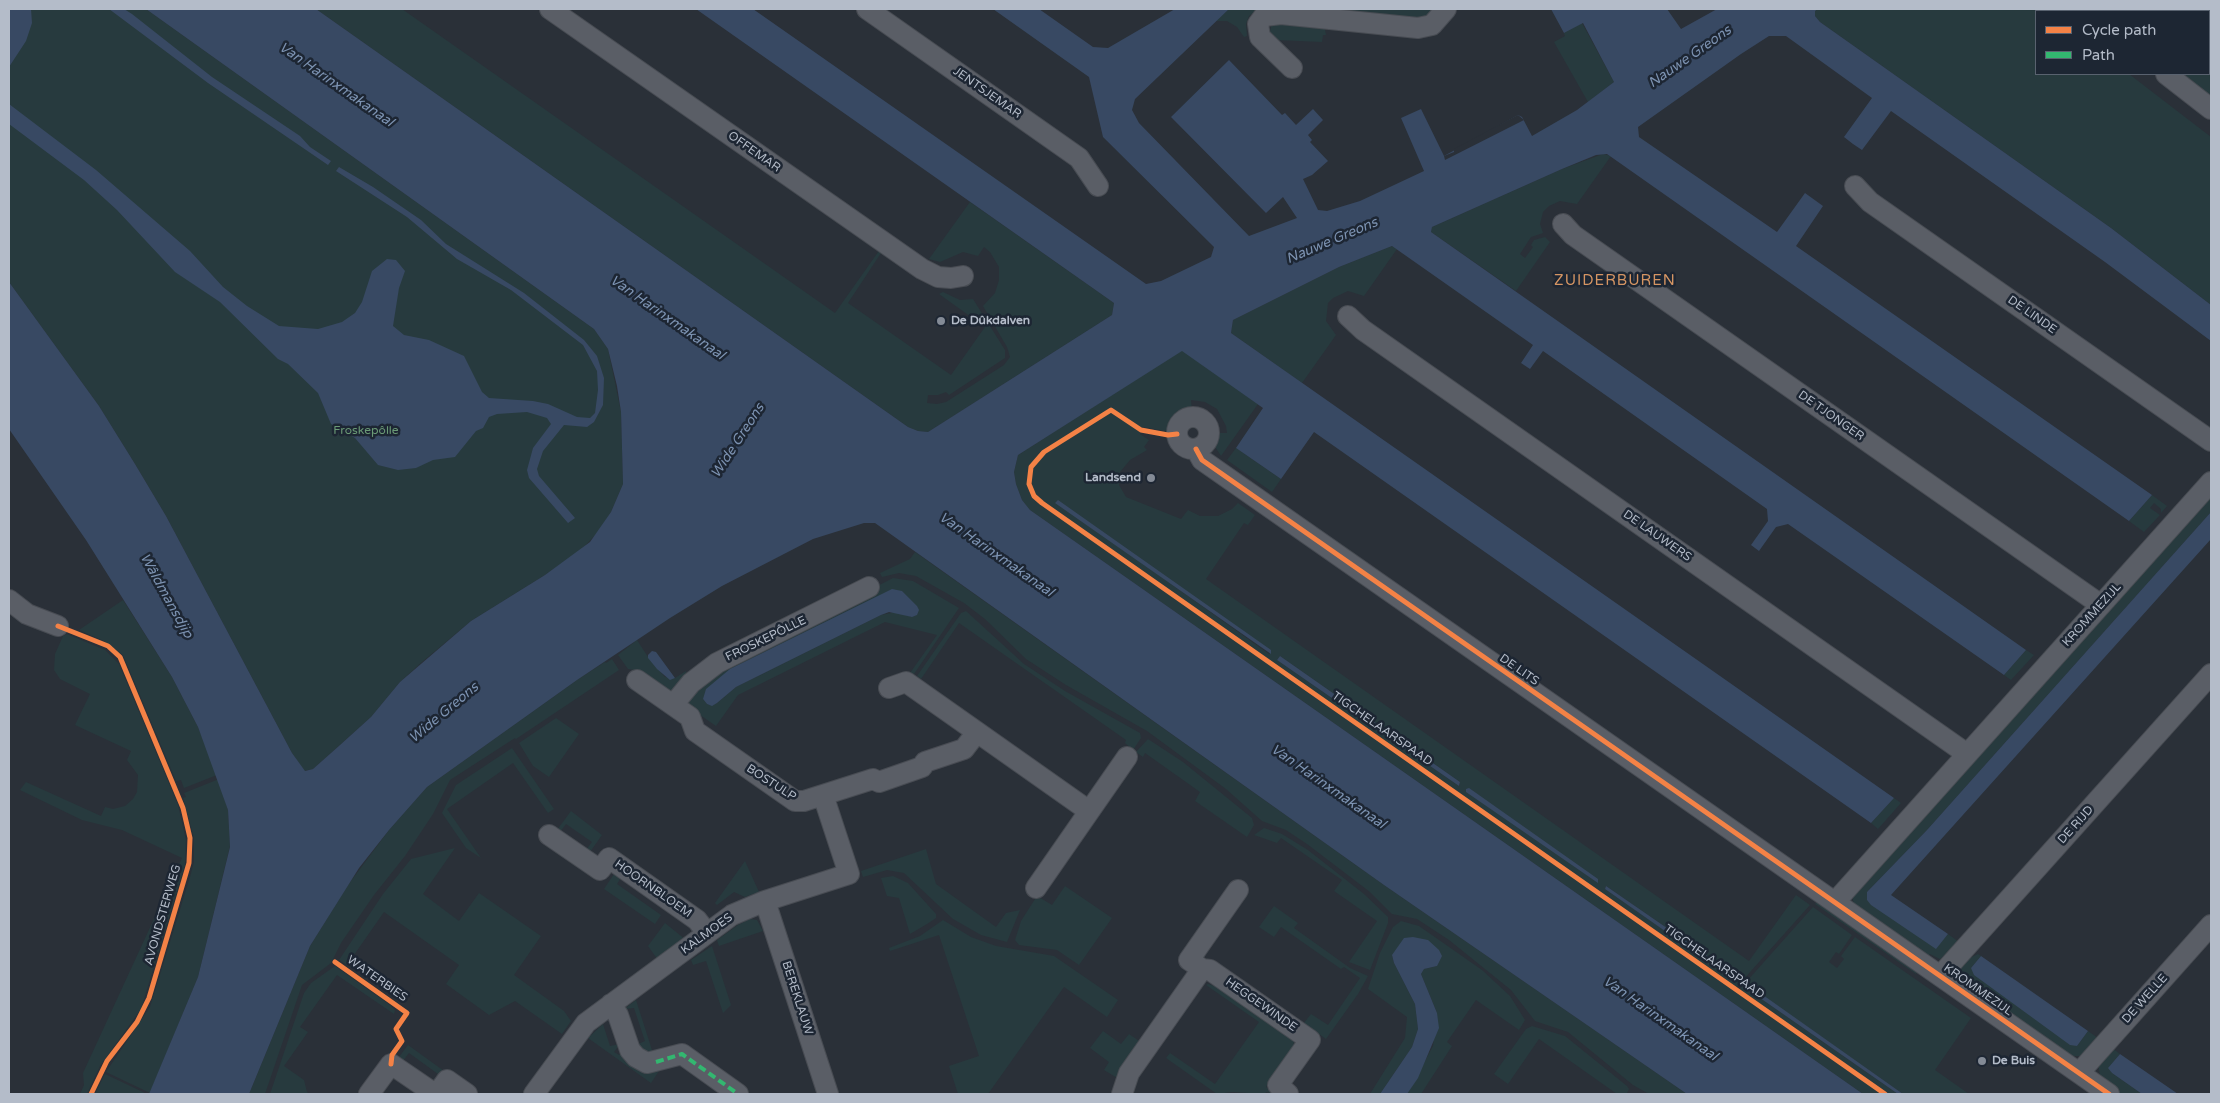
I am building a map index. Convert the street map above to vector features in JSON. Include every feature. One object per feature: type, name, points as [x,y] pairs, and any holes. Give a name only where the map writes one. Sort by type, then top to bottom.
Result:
[{"type":"street","name":"OFFEMAR","points":[[550,9],[922,270],[938,277],[964,276]]},
{"type":"street","name":"JENTSJEMAR","points":[[867,9],[1079,158],[1098,186]]},
{"type":"street","points":[[1292,68],[1260,37],[1258,24],[1264,16],[1281,14],[1418,28],[1432,25],[1446,9]]},
{"type":"street","points":[[2167,75],[2211,108]]},
{"type":"street","name":"DE LINDE","points":[[1855,186],[1870,202],[2211,441]]},
{"type":"street","name":"DE TJONGER","points":[[1563,224],[1573,235],[2101,605]]},
{"type":"street","name":"DE LAUWERS","points":[[1348,316],[1363,330],[1967,754]]},
{"type":"street","name":"DE LITS","points":[[1196,449],[1202,460],[1821,895],[1836,902]]},
{"type":"street","name":"KROMMEZIJL","points":[[2109,1094],[1836,902],[2211,482]]},
{"type":"street","name":"FROSKEPÔLLE","points":[[673,705],[691,683],[717,663],[869,587]]},
{"type":"street","points":[[9,600],[27,614],[58,626]]},
{"type":"street","name":"DE RIJD","points":[[1940,976],[2211,674]]},
{"type":"street","name":"BOSTULP","points":[[637,680],[690,717],[695,731],[790,799],[804,801],[873,779],[879,782],[922,767],[925,762],[964,749],[977,732]]},
{"type":"street","points":[[889,688],[906,682],[1089,812]]},
{"type":"street","points":[[1036,888],[1127,757]]},
{"type":"street","name":"KALMOES","points":[[534,1094],[581,1027],[732,915],[765,901],[849,874],[823,795]]},
{"type":"street","name":"HOORNBLOEM","points":[[549,834],[600,870],[609,858],[697,920],[707,933]]},
{"type":"street","points":[[1122,1094],[1129,1073],[1202,969],[1189,960],[1238,890]]},
{"type":"street","name":"BEREKLAUW","points":[[765,901],[828,1094]]},
{"type":"street","name":"DE WELLE","points":[[2079,1073],[2211,925]]},
{"type":"street","name":"HEGGEWINDE","points":[[1202,969],[1210,970],[1310,1040],[1278,1085],[1288,1094]]},
{"type":"street","points":[[611,1004],[618,1015],[630,1050],[636,1057],[647,1063],[682,1054],[738,1094]]},
{"type":"street","points":[[369,1094],[391,1064],[436,1094],[447,1080],[467,1094]]},
{"type":"green space","name":"Froskepôlle","points":[[9,9],[146,9],[594,329],[608,349],[621,412],[623,484],[611,512],[599,531],[581,550],[471,621],[400,682],[371,717],[313,769],[304,771],[292,753],[166,516],[99,406],[9,282]]},
{"type":"green space","points":[[316,9],[402,9],[835,313],[881,248],[883,250],[848,303],[951,375],[985,327],[939,294],[943,292],[960,300],[973,299],[1005,350],[1005,358],[949,395],[946,392],[938,395],[928,395],[927,403],[937,404],[946,402],[1004,365],[1010,357],[1007,347],[983,306],[995,293],[999,280],[999,267],[990,252],[984,247],[978,256],[963,252],[940,262],[929,259],[970,202],[1114,303],[1112,315],[928,432],[918,431],[908,427]]},
{"type":"green space","points":[[1229,9],[1258,9],[1249,16],[1246,24],[1247,36],[1244,37],[1237,27],[1227,21],[1216,21]]},
{"type":"green space","points":[[1290,9],[1439,9],[1427,21]]},
{"type":"green space","points":[[1818,9],[2046,10],[2035,10],[2035,75],[2130,75],[2211,137],[2211,305],[2111,228],[1820,22],[1815,16],[1815,11]]},
{"type":"green space","points":[[1272,22],[1324,24],[1326,35],[1323,35],[1322,42],[1276,40],[1270,32]]},
{"type":"green space","points":[[1582,23],[1614,82],[1588,102],[1554,42],[1565,36],[1564,33]]},
{"type":"green space","points":[[2210,64],[2211,99],[2179,75],[2210,75]]},
{"type":"green space","points":[[1603,154],[1611,156],[1577,204],[1560,201],[1549,206],[1543,212],[1540,224],[1543,233],[1531,237],[1520,254],[1525,258],[1533,247],[1531,245],[1534,240],[1545,237],[1550,242],[1516,291],[1431,232],[1432,227],[1562,169]]},
{"type":"green space","points":[[1392,246],[1397,249],[1364,296],[1348,291],[1333,298],[1328,303],[1326,321],[1336,335],[1302,383],[1231,333],[1233,320],[1339,267]]},
{"type":"green space","points":[[1182,350],[1258,404],[1221,456],[1214,445],[1215,433],[1227,433],[1226,426],[1217,409],[1205,402],[1191,400],[1192,411],[1178,417],[1171,432],[1143,427],[1140,434],[1149,440],[1144,447],[1147,450],[1130,460],[1120,472],[1119,485],[1126,497],[1181,519],[1188,510],[1200,516],[1218,516],[1232,509],[1238,503],[1255,515],[1248,525],[1244,523],[1206,579],[1749,961],[1796,895],[1810,905],[1734,990],[1882,1094],[1863,1094],[1030,510],[1022,500],[1016,484],[1014,472],[1018,455]],"holes":[[[1055,501],[1271,653],[1269,654]],[[1280,656],[1460,782],[1459,786],[1277,660]],[[1606,886],[1735,975],[1734,978],[1605,889]]]},
{"type":"green space","points":[[1236,448],[1281,479],[1272,492],[1227,460]]},
{"type":"green space","points":[[2211,492],[2211,512],[1927,830],[1867,892],[1936,948],[1948,934],[1959,942],[1940,959],[1930,954],[1927,957],[1854,905],[1852,895]]},
{"type":"green space","points":[[2152,495],[2167,506],[2161,513],[2161,509],[2154,503],[2150,508],[2160,515],[2144,532],[2129,521]]},
{"type":"green space","points":[[915,552],[1384,885],[1687,1094],[1649,1094],[1633,1085],[1568,1032],[1535,1021],[1511,990],[1449,940],[1417,919],[1392,914],[1370,892],[1307,844],[1286,830],[1262,821],[1226,789],[1147,731],[1066,685],[1026,659],[985,619],[964,603],[916,576],[899,573],[882,577],[880,573],[910,559]]},
{"type":"green space","points":[[893,578],[913,581],[959,608],[914,674],[910,673],[937,635],[885,622],[738,695],[716,726],[687,706],[684,697],[704,676]],"holes":[[[902,591],[912,617],[896,612],[881,615],[736,687],[717,703],[707,704],[703,699]]]},
{"type":"green space","points":[[123,600],[172,677],[198,727],[217,775],[184,788],[181,780],[176,781],[123,655],[104,641],[79,630]]},
{"type":"green space","points":[[966,611],[1024,664],[1065,691],[1140,733],[1141,738],[1133,750],[1125,743],[1126,740],[959,623],[921,679],[917,676],[961,613]]},
{"type":"green space","points":[[67,634],[105,650],[119,664],[178,805],[186,840],[185,865],[141,1009],[100,1066],[87,1094],[80,1094],[84,1085],[83,1073],[182,858],[122,830],[82,820],[20,790],[26,782],[101,816],[105,807],[113,809],[125,806],[133,799],[137,792],[138,775],[127,760],[131,751],[75,725],[90,694],[60,679],[54,670],[55,654],[63,636]]},
{"type":"green space","points":[[637,640],[650,660],[665,677],[675,678],[686,671],[685,683],[669,693],[635,670],[628,669],[618,655]]},
{"type":"green space","points":[[2026,650],[2034,655],[2011,680],[2004,675]]},
{"type":"green space","points":[[612,659],[619,670],[516,739],[450,780],[433,814],[405,856],[374,895],[341,943],[331,963],[302,985],[265,1094],[249,1094],[310,946],[348,885],[389,830],[427,787],[577,680]]},
{"type":"green space","points":[[556,718],[579,734],[549,777],[533,766],[519,743]]},
{"type":"green space","points":[[1148,739],[1183,762],[1252,818],[1254,825],[1247,837],[1195,801],[1200,792],[1145,753],[1143,757],[1136,752]]},
{"type":"green space","points":[[512,748],[554,809],[548,813],[513,763],[447,809],[481,858],[466,848],[442,813],[456,785]]},
{"type":"green space","points":[[219,779],[228,810],[230,846],[198,977],[150,1093],[106,1072],[150,1007],[190,877],[194,862],[194,838],[183,798],[186,797],[184,793]]},
{"type":"green space","points":[[1894,798],[1901,803],[1878,829],[1871,823]]},
{"type":"green space","points":[[571,811],[602,835],[590,852],[586,850],[592,842],[566,824],[560,832],[557,830]]},
{"type":"green space","points":[[1264,828],[1282,834],[1308,850],[1364,894],[1388,917],[1388,923],[1370,970],[1349,962],[1377,921],[1334,891],[1342,880],[1281,838],[1277,843],[1254,835]]},
{"type":"green space","points":[[455,848],[423,894],[459,921],[479,893],[541,936],[514,975],[564,1011],[571,1021],[562,1034],[515,1001],[489,1015],[446,984],[459,965],[384,912],[347,965],[339,960],[383,894],[411,859]]},
{"type":"green space","points":[[926,849],[936,884],[996,927],[1006,913],[1020,910],[1007,942],[981,935],[953,919],[904,873],[887,870],[863,877],[861,871]]},
{"type":"green space","points":[[745,861],[759,892],[745,897],[734,892],[717,905],[715,903]]},
{"type":"green space","points":[[616,871],[622,876],[617,884],[661,915],[655,924],[604,889]]},
{"type":"green space","points":[[893,876],[908,883],[936,914],[936,918],[910,934],[899,898],[887,896],[881,878]]},
{"type":"green space","points":[[1065,886],[1112,918],[1079,965],[1057,950],[1019,945],[1015,940],[1021,921],[1037,896],[1052,905]]},
{"type":"green space","points":[[1819,900],[1920,969],[1916,974],[1815,904]]},
{"type":"green space","points":[[1274,906],[1298,923],[1294,928],[1350,968],[1368,976],[1358,994],[1326,1039],[1304,1023],[1311,1014],[1328,1025],[1360,978],[1344,967],[1341,969],[1281,927],[1274,937],[1259,927]]},
{"type":"green space","points":[[1813,907],[1852,935],[1839,954],[1836,952],[1829,962],[1837,968],[1844,959],[1841,956],[1855,937],[1971,1018],[1935,1070],[1969,1094],[1903,1094],[1751,988],[1750,991],[1898,1094],[1887,1094],[1739,990]]},
{"type":"green space","points":[[750,919],[757,920],[763,931],[719,946],[717,940]]},
{"type":"green space","points":[[943,920],[971,937],[996,946],[1054,956],[1118,1000],[1107,1017],[1064,987],[988,1094],[958,1094],[949,1066],[979,1056],[939,935],[890,951],[889,948],[920,936]]},
{"type":"green space","points":[[1401,921],[1419,926],[1482,970],[1510,996],[1525,1020],[1519,1030],[1476,1000],[1447,1042],[1452,1046],[1421,1094],[1407,1094],[1433,1046],[1437,1013],[1421,974],[1424,969],[1437,966],[1392,955],[1394,963],[1415,1004],[1418,1029],[1412,1047],[1380,1094],[1370,1094],[1405,1038],[1407,1017],[1368,989],[1380,953],[1393,927]]},
{"type":"green space","points":[[665,923],[686,940],[658,960],[648,946]]},
{"type":"green space","points":[[712,946],[731,1005],[723,1013],[706,961],[693,965],[691,960]]},
{"type":"green space","points":[[1978,954],[1981,956],[1971,968],[2077,1046],[2088,1031],[2098,1038],[2082,1056],[2072,1056],[1968,986],[1970,983],[1961,976],[1960,969],[1970,958]]},
{"type":"green space","points":[[335,966],[390,1005],[395,1010],[394,1014],[337,975],[300,1027],[308,1032],[284,1066],[304,1080],[307,1092],[310,1094],[270,1094],[304,993],[311,983]]},
{"type":"green space","points":[[1206,985],[1218,987],[1294,1041],[1293,1048],[1266,1087],[1275,1094],[1266,1092],[1265,1094],[1232,1092],[1217,1094],[1166,1058],[1170,1053],[1215,1084],[1259,1022]]},
{"type":"green space","points":[[636,1000],[652,1050],[653,1055],[651,1056],[636,1045],[645,1041],[634,1008],[624,1009]]},
{"type":"green space","points":[[603,1024],[610,1046],[620,1044],[614,1052],[619,1055],[623,1050],[661,1068],[651,1083],[588,1038]]},
{"type":"green space","points":[[1532,1026],[1565,1036],[1627,1086],[1629,1089],[1627,1093],[1617,1094],[1539,1039],[1508,1084],[1494,1074],[1526,1029]]},
{"type":"green space","points":[[1103,1031],[1121,1044],[1129,1034],[1142,1043],[1119,1079],[1104,1070],[1109,1062],[1090,1048]]},
{"type":"green space","points":[[408,1045],[444,1071],[436,1083],[432,1082],[438,1074],[409,1053],[402,1062],[399,1057]]},
{"type":"green space","points":[[2112,1048],[2120,1054],[2109,1067],[2112,1073],[2142,1094],[2121,1094],[2105,1083],[2100,1075],[2098,1065]]},
{"type":"green space","points":[[105,1074],[145,1093],[147,1094],[95,1094]]},
{"type":"water","points":[[9,9],[31,9],[32,23],[26,41],[9,67]]},
{"type":"water","points":[[109,9],[124,9],[132,14],[212,77],[300,136],[310,147],[331,161],[328,165],[208,83]]},
{"type":"water","points":[[146,9],[316,9],[908,427],[918,431],[928,432],[1112,315],[1114,303],[696,9],[753,9],[1146,284],[1161,281],[1211,257],[1214,247],[1103,137],[1089,77],[993,9],[1039,9],[1093,47],[1108,48],[1175,9],[1229,9],[1135,99],[1132,110],[1139,123],[1249,236],[1297,218],[1283,197],[1266,213],[1171,117],[1229,60],[1282,115],[1285,113],[1296,125],[1313,109],[1323,120],[1308,135],[1312,140],[1310,142],[1328,161],[1312,175],[1303,179],[1318,210],[1327,211],[1360,201],[1424,171],[1401,118],[1421,109],[1444,156],[1518,115],[1522,117],[1532,136],[1577,110],[1614,82],[1583,23],[1564,33],[1551,9],[1667,9],[1681,29],[1717,9],[1818,9],[1815,11],[1815,16],[1820,22],[2111,228],[2211,305],[2211,341],[2105,262],[1891,111],[1862,150],[1853,144],[1844,137],[1872,98],[1786,36],[1769,36],[1741,54],[1638,127],[1639,137],[1777,232],[1805,193],[1823,206],[1796,246],[2152,495],[2129,521],[1607,154],[1596,155],[1562,169],[1432,227],[1431,232],[2026,650],[2004,675],[1788,524],[1776,527],[1759,551],[1751,545],[1768,521],[1767,509],[1543,351],[1530,369],[1521,363],[1533,345],[1392,246],[1339,267],[1233,320],[1231,333],[1894,798],[1871,823],[1314,432],[1281,479],[1236,448],[1263,408],[1182,351],[1018,455],[1014,472],[1016,484],[1022,500],[1030,510],[1863,1094],[1687,1094],[1384,885],[875,523],[864,523],[813,539],[722,586],[577,680],[427,787],[359,868],[310,946],[249,1094],[149,1094],[198,977],[230,847],[228,810],[198,727],[172,677],[86,540],[9,429],[9,282],[99,406],[135,464],[166,516],[292,753],[305,771],[313,769],[371,717],[400,682],[471,621],[545,575],[590,542],[611,512],[623,484],[621,412],[617,386],[608,349],[594,329]]},
{"type":"water","points":[[9,104],[96,170],[190,251],[223,287],[247,306],[279,326],[318,329],[342,322],[355,313],[362,302],[372,271],[387,259],[396,260],[405,271],[399,288],[393,326],[404,335],[429,340],[464,356],[482,392],[489,398],[533,401],[548,404],[577,417],[590,418],[595,413],[598,390],[597,371],[583,345],[511,290],[457,259],[407,217],[336,171],[339,167],[373,187],[421,220],[446,244],[524,293],[584,340],[597,356],[604,378],[603,405],[594,422],[587,427],[564,425],[543,451],[537,469],[539,476],[575,518],[568,523],[529,478],[527,470],[533,448],[551,424],[547,418],[527,412],[497,414],[489,417],[483,428],[476,431],[455,457],[433,460],[416,468],[398,470],[378,465],[355,438],[331,424],[318,393],[288,364],[278,359],[220,302],[175,272],[117,210],[84,180],[9,124]]},
{"type":"water","points":[[1058,500],[1271,650],[1271,654],[1055,503]]},
{"type":"water","points":[[2211,512],[2211,539],[1891,895],[1948,934],[1936,949],[1871,905],[1867,900],[1867,892],[1927,830]]},
{"type":"water","points":[[892,589],[902,591],[917,606],[919,610],[917,615],[912,617],[889,612],[881,615],[736,687],[712,706],[703,699],[706,689],[730,669]]},
{"type":"water","points":[[652,651],[656,652],[675,678],[670,680],[657,669],[648,658]]},
{"type":"water","points":[[1280,656],[1460,782],[1459,786],[1277,660]]},
{"type":"water","points":[[1469,788],[1598,879],[1598,883],[1466,792],[1466,789]]},
{"type":"water","points":[[1606,886],[1735,975],[1735,977],[1732,978],[1605,889]]},
{"type":"water","points":[[1413,937],[1428,940],[1439,950],[1442,956],[1437,966],[1424,969],[1421,974],[1437,1013],[1439,1028],[1418,1078],[1407,1094],[1380,1094],[1412,1047],[1418,1029],[1415,1004],[1394,963],[1392,955],[1404,938]]},
{"type":"water","points":[[1981,956],[2088,1031],[2077,1046],[2070,1045],[1974,975],[1971,968]]},
{"type":"water","points":[[1751,988],[1903,1094],[1898,1094],[1750,991]]},
{"type":"water","points":[[2120,1054],[2178,1094],[2142,1094],[2112,1073],[2108,1068]]},
{"type":"pier","points":[[1518,115],[1524,120],[1445,160],[1444,156],[1454,152],[1454,149]]},
{"type":"marked path","points":[[656,1062],[682,1054],[738,1094]]},
{"type":"cycle path","name":"TIGCHELAARSPAAD","points":[[1177,434],[1168,435],[1141,430],[1111,410],[1044,452],[1031,467],[1029,484],[1034,496],[1042,503],[1885,1094]]},
{"type":"cycle path","points":[[1196,449],[1202,460],[2109,1094]]},
{"type":"cycle path","name":"AVONDSTERWEG","points":[[58,626],[108,646],[120,657],[183,808],[190,838],[189,863],[149,998],[137,1022],[107,1061],[91,1094]]},
{"type":"cycle path","name":"WATERBIES","points":[[335,962],[407,1013],[396,1029],[402,1041],[392,1055],[391,1064]]},
{"type":"place","name":"De Dûkdalven","points":[[941,321]]},
{"type":"place","name":"Landsend","points":[[1151,478]]},
{"type":"place","name":"De Buis","points":[[1982,1061]]},
{"type":"district","name":"ZUIDERBUREN","points":[[1615,281]]},
{"type":"water label","name":"Nauwe Greons","points":[[1690,57]]},
{"type":"water label","name":"Van Harinxmakanaal","points":[[336,85]]},
{"type":"water label","name":"Nauwe Greons","points":[[1332,241]]},
{"type":"water label","name":"Van Harinxmakanaal","points":[[667,318]]},
{"type":"water label","name":"Wide Greons","points":[[738,441]]},
{"type":"water label","name":"Van Harinxmakanaal","points":[[996,555]]},
{"type":"water label","name":"Wâldmansdjip","points":[[166,596]]},
{"type":"water label","name":"Wide Greons","points":[[444,713]]},
{"type":"water label","name":"Van Harinxmakanaal","points":[[1328,787]]},
{"type":"water label","name":"Van Harinxmakanaal","points":[[1660,1019]]}]
